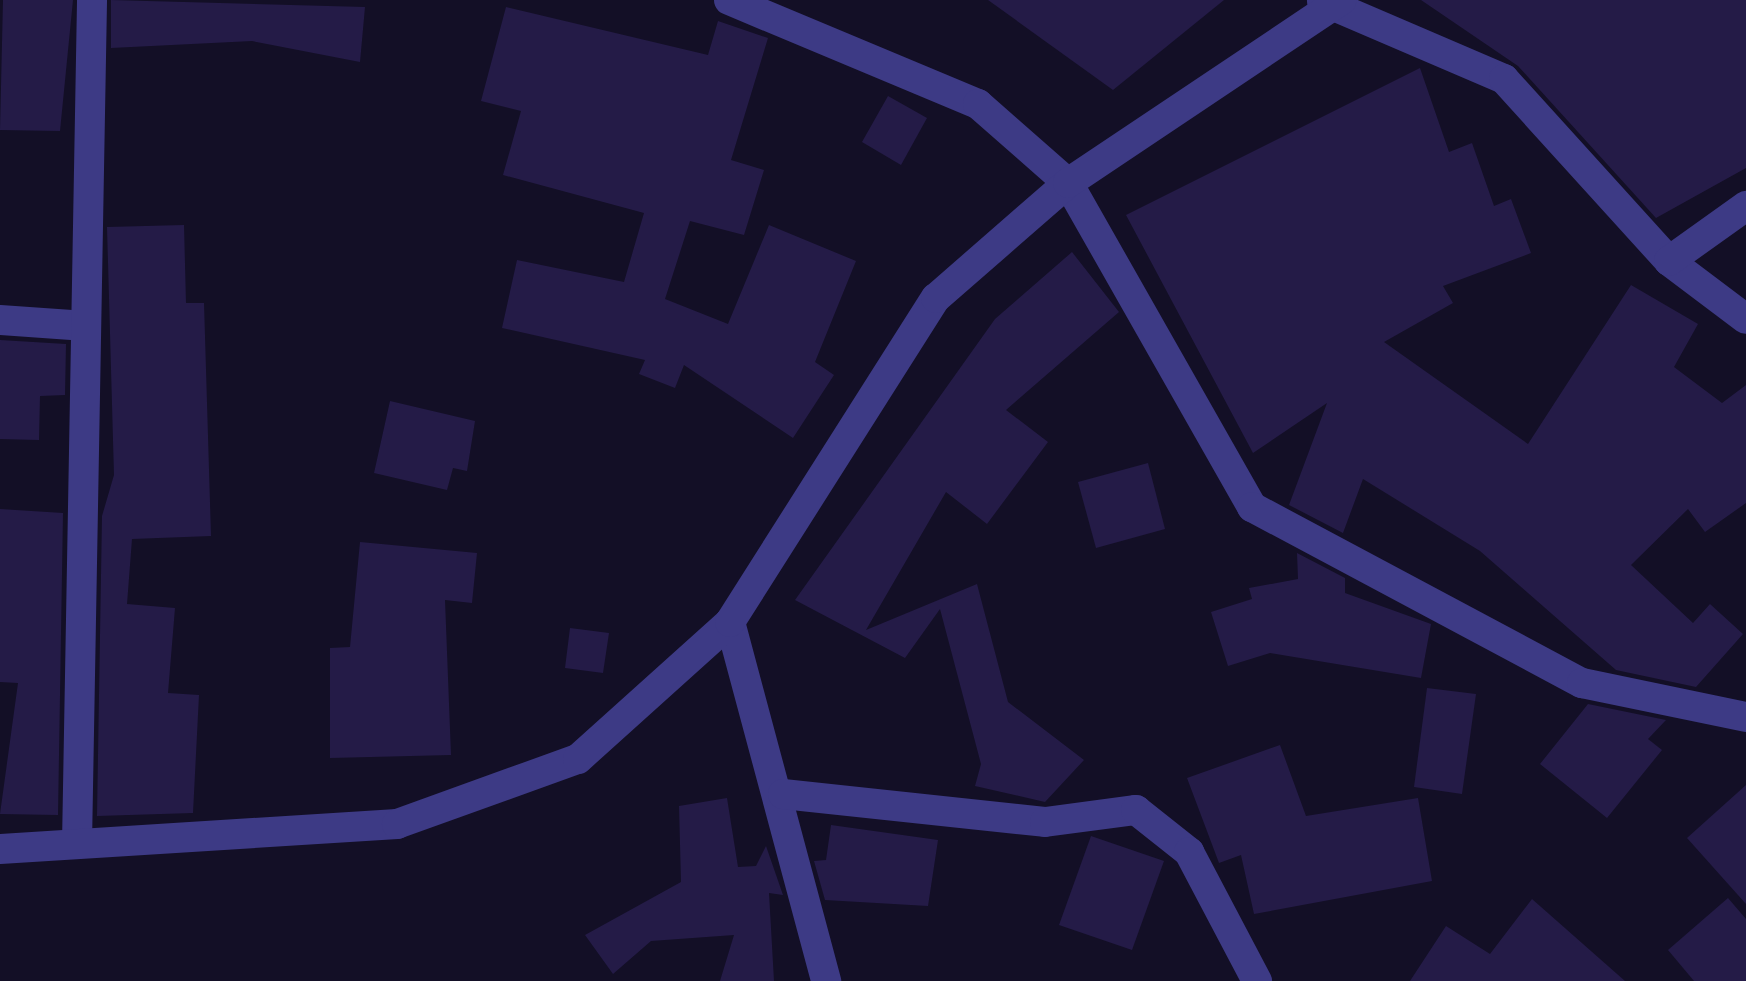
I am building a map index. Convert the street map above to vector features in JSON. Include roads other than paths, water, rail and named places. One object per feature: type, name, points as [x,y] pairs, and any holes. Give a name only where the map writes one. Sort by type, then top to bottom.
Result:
[{"type":"street","points":[[77,844],[92,0]]},
{"type":"street","points":[[729,0],[977,104],[1068,183],[1252,507],[1582,682],[1746,717]]},
{"type":"street","points":[[0,849],[397,824],[578,759],[730,622],[936,298],[1068,183],[1332,2],[1504,79],[1669,261],[1746,319]]},
{"type":"street","points":[[1669,261],[1746,206]]},
{"type":"street","points":[[0,320],[86,326]]},
{"type":"street","points":[[730,622],[783,794],[826,981]]},
{"type":"street","points":[[783,794],[1045,822],[1136,810],[1189,852],[1257,981]]}]
